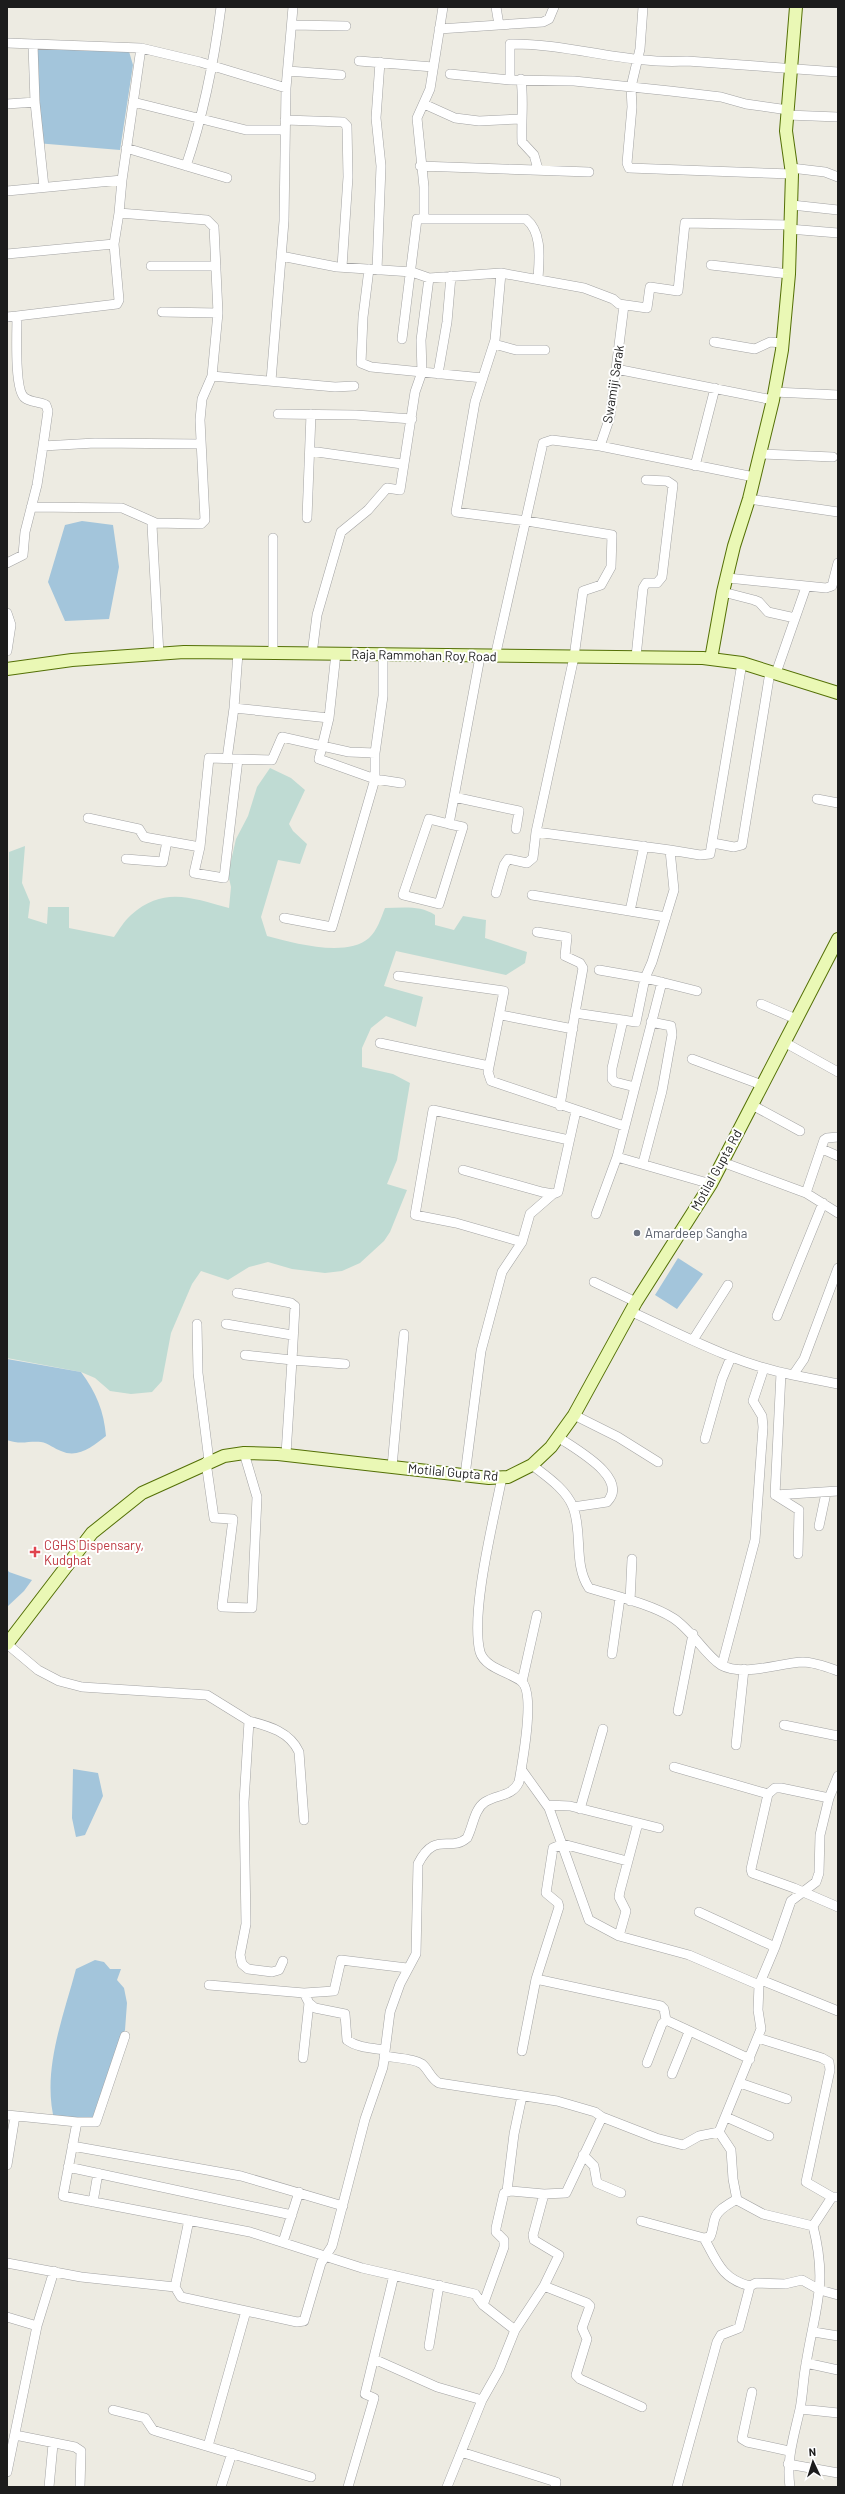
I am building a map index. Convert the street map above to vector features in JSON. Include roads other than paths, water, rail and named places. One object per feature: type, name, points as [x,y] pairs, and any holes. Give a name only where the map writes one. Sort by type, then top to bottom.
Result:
[{"type":"street","points":[[186,166],[202,118],[214,66],[221,7]]},
{"type":"street","points":[[270,381],[284,221],[284,130],[293,7]]},
{"type":"street","points":[[424,219],[424,187],[420,166],[417,118],[430,89],[443,7]]},
{"type":"street","points":[[496,7],[499,25]]},
{"type":"street","points":[[439,29],[543,22],[549,19],[554,7]]},
{"type":"street","points":[[643,7],[640,50],[636,59],[631,87],[632,107],[627,163],[629,168],[825,172],[838,177]]},
{"type":"street","points":[[711,659],[723,592],[728,578],[734,546],[749,499],[774,396],[783,343],[789,274],[792,205],[792,171],[786,131],[796,7]]},
{"type":"street","points":[[292,25],[346,26]]},
{"type":"street","points":[[7,43],[140,48],[214,66],[286,88]]},
{"type":"street","points":[[510,80],[510,44],[550,45],[636,59],[792,67],[838,72]]},
{"type":"street","points":[[33,45],[35,102],[44,187]]},
{"type":"street","points":[[7,317],[117,304],[119,300],[114,244],[140,48]]},
{"type":"street","points":[[359,61],[433,66]]},
{"type":"street","points":[[380,62],[376,118],[381,166],[373,270],[363,317],[361,363],[371,367],[483,378]]},
{"type":"street","points":[[288,71],[341,75]]},
{"type":"street","points":[[450,74],[510,80],[521,79],[631,87],[721,97],[788,112],[838,117]]},
{"type":"street","points":[[521,79],[524,107],[521,119],[522,142],[534,155],[538,169]]},
{"type":"street","points":[[7,104],[35,102]]},
{"type":"street","points":[[133,102],[246,130],[284,130]]},
{"type":"street","points":[[424,104],[460,119],[479,121],[521,119]]},
{"type":"street","points":[[285,120],[343,122],[347,126],[347,191],[342,267]]},
{"type":"street","points":[[126,148],[227,178]]},
{"type":"street","points":[[420,166],[589,172]]},
{"type":"street","points":[[7,191],[122,180]]},
{"type":"street","points":[[792,205],[838,210]]},
{"type":"street","points":[[31,507],[122,508],[156,523],[201,524],[205,520],[201,444],[202,399],[212,376],[218,313],[216,234],[214,227],[207,220],[119,213]]},
{"type":"street","points":[[402,339],[412,272],[417,219],[526,219],[534,229],[540,252],[538,279]]},
{"type":"street","points":[[281,256],[342,267],[412,272],[430,278],[501,272],[584,288],[624,305],[647,308],[650,287],[678,291],[685,224],[790,227],[838,234]]},
{"type":"street","points":[[7,254],[114,244]]},
{"type":"street","points":[[711,265],[789,274]]},
{"type":"street","points":[[151,266],[216,266]]},
{"type":"street","points":[[496,893],[504,864],[508,859],[530,863],[533,858],[536,832],[574,656],[583,592],[601,585],[611,566],[612,535],[527,521],[456,512],[475,402],[494,344],[501,272]]},
{"type":"street","points":[[438,374],[447,322],[451,276]]},
{"type":"street","points":[[312,654],[317,614],[331,574],[341,532],[368,510],[386,488],[400,490],[402,464],[412,419],[415,392],[422,372],[421,340],[430,278]]},
{"type":"street","name":"Swamiji Sarak","points":[[600,446],[610,417],[624,305]]},
{"type":"street","points":[[162,312],[218,313]]},
{"type":"street","points":[[7,563],[23,555],[31,507],[37,485],[48,411],[46,405],[25,398],[20,391],[17,356],[17,316]]},
{"type":"street","points":[[714,342],[754,349],[770,342],[783,343]]},
{"type":"street","points":[[494,344],[516,350],[545,350]]},
{"type":"street","points":[[616,369],[715,388],[774,396],[838,395]]},
{"type":"street","points":[[212,376],[335,387],[354,386]]},
{"type":"street","points":[[695,466],[715,388]]},
{"type":"street","points":[[278,414],[311,414],[412,419]]},
{"type":"street","points":[[307,518],[311,414]]},
{"type":"street","points":[[495,657],[527,521],[543,443],[552,440],[600,446],[754,477]]},
{"type":"street","points":[[43,446],[95,443],[201,444]]},
{"type":"street","points":[[310,451],[402,464]]},
{"type":"street","points":[[760,454],[834,456]]},
{"type":"street","points":[[636,657],[643,588],[646,583],[657,583],[662,577],[673,485],[667,481],[646,480]]},
{"type":"street","points":[[749,499],[838,512]]},
{"type":"street","points":[[156,523],[152,525],[151,532],[159,654]]},
{"type":"street","points":[[273,538],[273,652]]},
{"type":"street","points":[[728,578],[826,588],[832,586],[838,563]]},
{"type":"street","points":[[713,842],[734,847],[742,845],[773,673],[806,587]]},
{"type":"street","points":[[723,592],[759,602],[768,612],[795,618]]},
{"type":"street","points":[[7,613],[10,625],[7,651]]},
{"type":"street","name":"Raja Rammohan Roy Road","points":[[7,669],[72,660],[184,652],[273,652],[312,654],[383,653],[480,657],[574,656],[711,659],[742,663],[838,693]]},
{"type":"street","points":[[227,759],[234,708],[238,653]]},
{"type":"street","points":[[336,653],[329,718],[319,759],[375,779],[400,783]]},
{"type":"street","points":[[284,918],[332,927],[375,779],[375,753],[383,696],[383,653]]},
{"type":"street","points":[[449,824],[480,657]]},
{"type":"street","points":[[536,832],[708,856],[713,842],[742,663]]},
{"type":"street","points":[[234,708],[329,718]]},
{"type":"street","points":[[238,759],[224,878],[194,873],[200,847],[209,758],[272,760],[282,737],[323,744],[349,752],[375,753]]},
{"type":"street","points":[[454,797],[519,811],[516,829]]},
{"type":"street","points":[[817,799],[838,802]]},
{"type":"street","points":[[88,818],[138,830],[144,837],[200,847]]},
{"type":"street","points":[[429,819],[449,824],[463,827],[439,904],[403,895],[429,819]]},
{"type":"street","points":[[126,859],[163,862],[167,840]]},
{"type":"street","points":[[630,911],[644,846]]},
{"type":"street","points":[[575,1013],[636,1022],[646,978],[674,890],[670,850]]},
{"type":"street","points":[[532,895],[666,917]]},
{"type":"street","points":[[537,932],[567,936],[565,956],[580,963],[583,968],[560,1106]]},
{"type":"street","name":"Motilal Gupta Rd","points":[[7,1644],[92,1533],[142,1493],[208,1462],[244,1453],[286,1454],[465,1475],[502,1477],[532,1465],[551,1447],[574,1415],[602,1360],[710,1184],[838,939]]},
{"type":"street","points":[[599,970],[646,978],[697,991]]},
{"type":"street","points":[[398,976],[504,991],[501,1015],[489,1066],[488,1075],[491,1081],[560,1106],[624,1126]]},
{"type":"street","points":[[596,1214],[617,1156],[662,982]]},
{"type":"street","points":[[761,1004],[796,1019]]},
{"type":"street","points":[[501,1015],[572,1029]]},
{"type":"street","points":[[623,1020],[612,1068],[612,1078],[615,1082],[635,1087]]},
{"type":"street","points":[[643,1163],[662,1091],[672,1035],[670,1026],[651,1022]]},
{"type":"street","points":[[784,1042],[838,1072]]},
{"type":"street","points":[[380,1044],[489,1066]]},
{"type":"street","points":[[692,1059],[762,1085]]},
{"type":"street","points":[[752,1105],[800,1131]]},
{"type":"street","points":[[522,1242],[456,1223],[415,1215],[433,1110],[569,1140]]},
{"type":"street","points":[[465,1475],[481,1351],[502,1272],[522,1242],[530,1214],[552,1194],[558,1192],[576,1111]]},
{"type":"street","points":[[806,1193],[827,1138],[838,1137]]},
{"type":"street","points":[[822,1149],[838,1156]]},
{"type":"street","points":[[617,1156],[710,1184]]},
{"type":"street","points":[[722,1162],[806,1193],[838,1213]]},
{"type":"street","points":[[463,1170],[552,1194]]},
{"type":"street","points":[[777,1316],[823,1203]]},
{"type":"street","points":[[793,1375],[804,1359],[838,1268]]},
{"type":"street","points":[[594,1282],[634,1307],[693,1340],[731,1357],[781,1373],[838,1384]]},
{"type":"street","points":[[693,1340],[728,1285]]},
{"type":"street","points":[[237,1293],[293,1304],[295,1312],[292,1335],[292,1360],[286,1454]]},
{"type":"street","points":[[198,1324],[198,1374],[214,1518],[233,1519],[222,1607],[252,1608],[257,1497],[244,1453]]},
{"type":"street","points":[[226,1324],[292,1335]]},
{"type":"street","points":[[392,1467],[404,1334]]},
{"type":"street","points":[[245,1355],[345,1364]]},
{"type":"street","points":[[705,1439],[722,1379],[731,1357]]},
{"type":"street","points":[[722,1665],[756,1540],[763,1427],[762,1416],[753,1401],[764,1368]]},
{"type":"street","points":[[775,1495],[781,1373]]},
{"type":"street","points":[[574,1415],[618,1436],[658,1462]]},
{"type":"street","points":[[558,1437],[602,1469],[612,1482],[614,1490],[606,1502],[573,1507]]},
{"type":"street","points":[[532,1465],[558,1486],[573,1507],[583,1580],[589,1588],[630,1601],[672,1617],[693,1634],[722,1665],[744,1669],[768,1669],[788,1663],[805,1662],[838,1671]]},
{"type":"street","points":[[502,1477],[486,1561],[479,1611],[479,1644],[483,1658],[503,1672],[522,1682]]},
{"type":"street","points":[[775,1495],[826,1493],[838,1490]]},
{"type":"street","points":[[819,1526],[826,1493]]},
{"type":"street","points":[[775,1495],[799,1510],[798,1554]]},
{"type":"street","points":[[630,1601],[632,1559]]},
{"type":"street","points":[[612,1654],[620,1598]]},
{"type":"street","points":[[190,2220],[175,2287],[181,2297],[297,2322],[304,2321],[321,2263],[332,2246],[365,2119],[383,2067],[390,2012],[407,1968],[416,1954],[418,1864],[424,1853],[436,1844],[463,1841],[467,1838],[481,1806],[485,1802],[516,1789],[521,1769],[528,1697],[522,1682],[537,1615]]},
{"type":"street","points":[[678,1711],[693,1634]]},
{"type":"street","points":[[7,1644],[38,1670],[59,1681],[82,1687],[207,1695],[249,1721],[278,1731],[295,1744],[299,1752],[304,1820]]},
{"type":"street","points":[[736,1745],[744,1669]]},
{"type":"street","points":[[249,1721],[244,1802],[246,1924],[240,1955],[242,1964],[248,1969],[272,1972],[278,1970],[283,1961]]},
{"type":"street","points":[[784,1725],[838,1736]]},
{"type":"street","points":[[580,1809],[603,1729]]},
{"type":"street","points":[[674,1767],[768,1794]]},
{"type":"street","points":[[521,1769],[547,1805],[563,1844],[589,1920],[619,1936],[688,1955],[838,2011]]},
{"type":"street","points":[[719,2132],[758,2038],[760,2029],[758,2010],[760,1983],[775,1947],[791,1901],[816,1882],[819,1873],[820,1835],[829,1798],[838,1776]]},
{"type":"street","points":[[829,1798],[781,1788],[776,1788],[768,1794],[754,1852],[752,1873],[838,1907]]},
{"type":"street","points":[[547,1805],[580,1809],[659,1828]]},
{"type":"street","points":[[619,1936],[626,1911],[619,1897],[627,1861],[638,1823]]},
{"type":"street","points":[[522,2051],[536,1979],[559,1907],[558,1903],[546,1893],[552,1851],[556,1846],[563,1844],[627,1861]]},
{"type":"street","points":[[699,1912],[775,1947]]},
{"type":"street","points":[[209,1985],[304,1993],[334,1991],[336,1989],[338,1966],[341,1960],[407,1968]]},
{"type":"street","points":[[536,1979],[661,2006],[664,2009],[666,2020]]},
{"type":"street","points":[[304,1993],[309,2003],[315,2008],[345,2014],[347,2040],[353,2044],[420,2063],[428,2070],[434,2081],[439,2083],[557,2101],[595,2112],[602,2117],[656,2138],[683,2145],[699,2136],[719,2132]]},
{"type":"street","points":[[303,2058],[309,2003]]},
{"type":"street","points":[[666,2020],[750,2059]]},
{"type":"street","points":[[647,2063],[662,2024],[666,2020]]},
{"type":"street","points":[[672,2074],[689,2032]]},
{"type":"street","points":[[7,2165],[11,2115],[76,2122],[96,2122],[125,2036]]},
{"type":"street","points":[[758,2038],[822,2058],[829,2062],[830,2070],[806,2182],[835,2197],[812,2226]]},
{"type":"street","points":[[740,2083],[787,2100]]},
{"type":"street","points":[[483,2305],[504,2247],[504,2240],[498,2234],[496,2228],[503,2197],[507,2191],[514,2134],[522,2096]]},
{"type":"street","points":[[507,2191],[544,2194],[566,2193],[602,2117]]},
{"type":"street","points":[[726,2117],[769,2136]]},
{"type":"street","points":[[76,2122],[63,2196],[250,2232],[327,2255],[362,2268],[475,2294],[483,2305],[515,2330]]},
{"type":"street","points":[[719,2132],[731,2150],[733,2179],[737,2199],[763,2214],[812,2226]]},
{"type":"street","points":[[72,2146],[199,2167],[299,2192],[343,2206]]},
{"type":"street","points":[[583,2155],[594,2166],[597,2182],[621,2193]]},
{"type":"street","points":[[68,2167],[292,2215]]},
{"type":"street","points":[[93,2202],[98,2173]]},
{"type":"street","points":[[283,2242],[299,2192]]},
{"type":"street","points":[[447,2487],[482,2400],[499,2370],[515,2330],[544,2286],[559,2255],[534,2240],[544,2194]]},
{"type":"street","points":[[641,2221],[704,2238],[710,2236],[715,2217],[724,2207],[737,2199]]},
{"type":"street","points":[[790,2487],[788,2464],[789,2451],[800,2409],[806,2363],[814,2332],[820,2290],[821,2264],[812,2226]]},
{"type":"street","points":[[704,2238],[718,2265],[734,2281],[750,2286],[756,2283],[785,2284],[802,2280],[820,2290],[838,2295]]},
{"type":"street","points":[[7,2263],[88,2278],[175,2287]]},
{"type":"street","points":[[7,2472],[37,2326],[54,2271]]},
{"type":"street","points":[[348,2487],[374,2398],[365,2394],[394,2275]]},
{"type":"street","points":[[429,2346],[439,2285]]},
{"type":"street","points":[[544,2286],[590,2305],[582,2328],[587,2336],[586,2343],[576,2376],[642,2407]]},
{"type":"street","points":[[677,2487],[717,2342],[720,2336],[739,2328],[750,2286]]},
{"type":"street","points":[[208,2446],[246,2311]]},
{"type":"street","points":[[7,2316],[37,2326]]},
{"type":"street","points":[[814,2332],[838,2336]]},
{"type":"street","points":[[374,2359],[437,2387],[482,2400]]},
{"type":"street","points":[[806,2363],[838,2370]]},
{"type":"street","points":[[752,2392],[741,2433],[742,2439],[747,2442],[789,2451]]},
{"type":"street","points":[[800,2409],[838,2413]]},
{"type":"street","points":[[113,2410],[145,2418],[153,2430],[311,2477]]},
{"type":"street","points":[[15,2435],[53,2444],[75,2447],[81,2451],[80,2487]]},
{"type":"street","points":[[49,2487],[53,2444]]},
{"type":"street","points":[[461,2452],[556,2482],[555,2487]]},
{"type":"street","points":[[221,2487],[232,2453]]},
{"type":"street","points":[[788,2464],[838,2473]]},
{"type":"place","name":"Amardeep Sangha","points":[[637,1233]]},
{"type":"place","name":"CGHS Dispensary, Kudghat","points":[[35,1552]]}]
